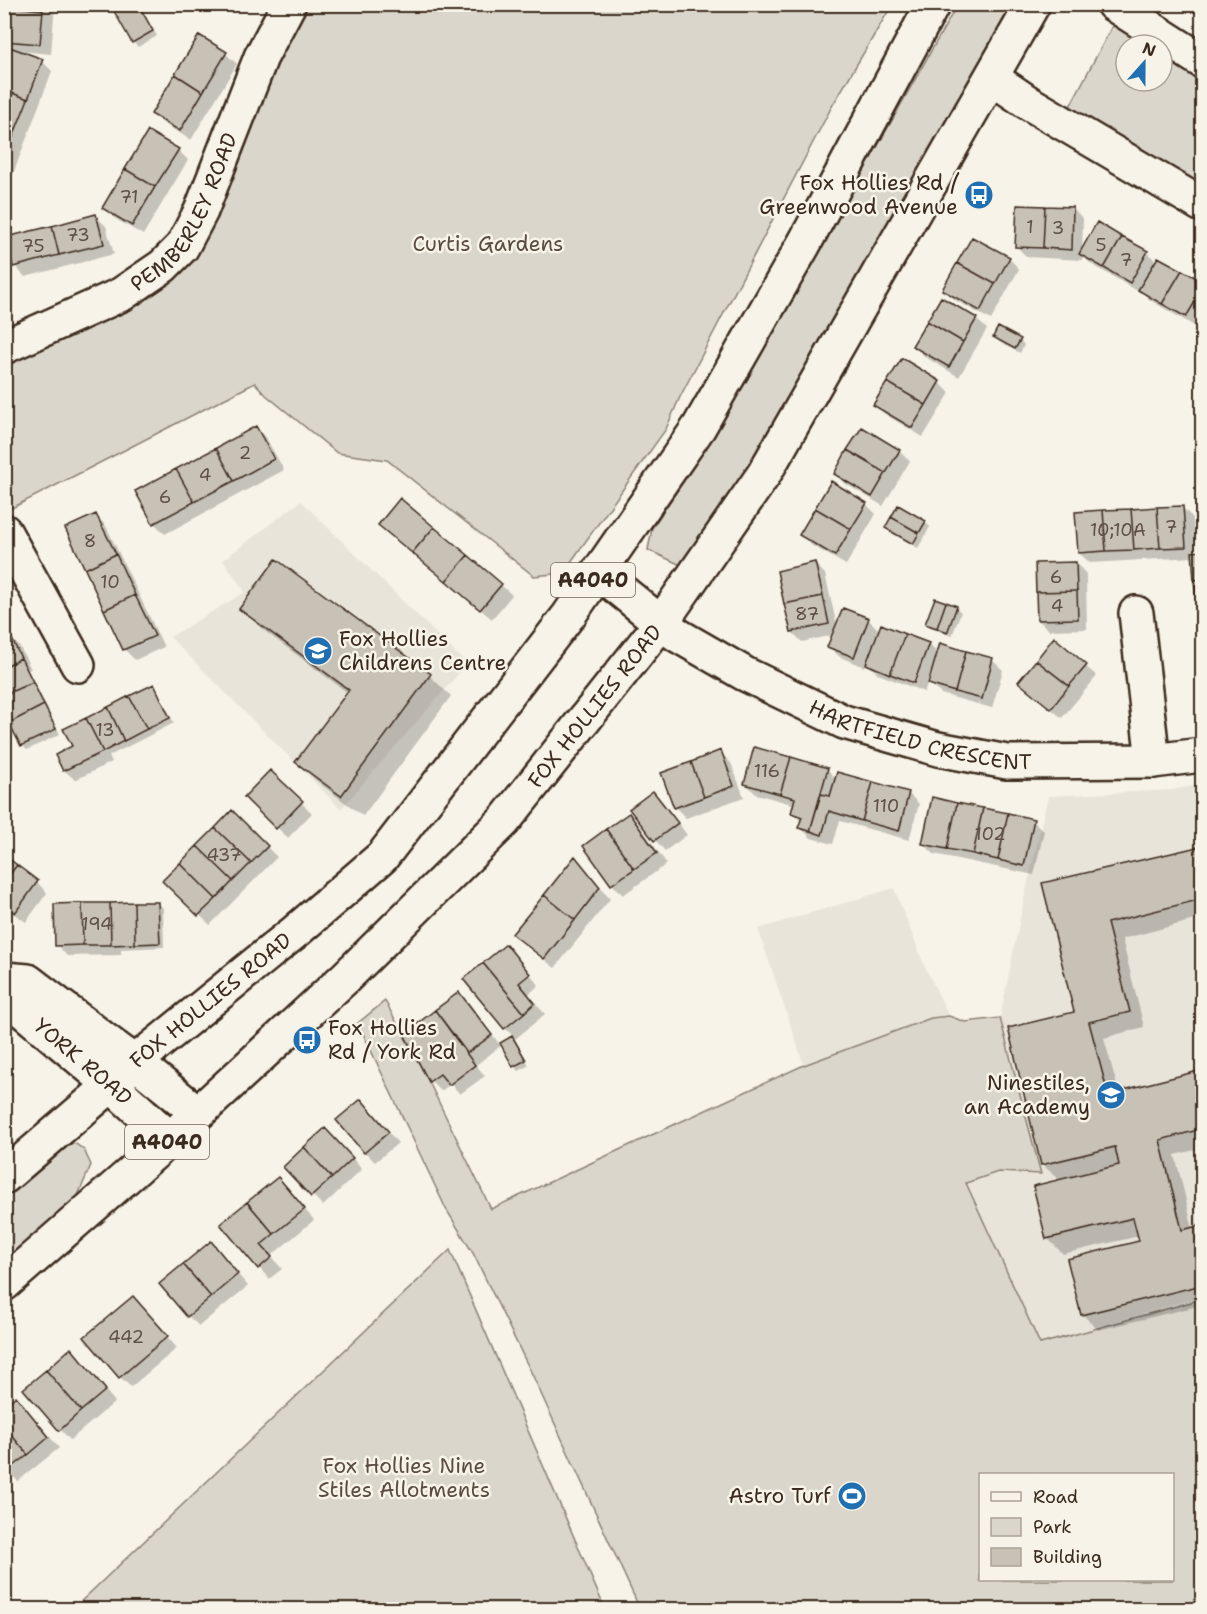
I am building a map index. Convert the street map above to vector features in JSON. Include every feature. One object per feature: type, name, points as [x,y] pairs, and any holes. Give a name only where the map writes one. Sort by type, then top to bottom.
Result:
[{"type":"main road","name":"PEMBERLEY ROAD","points":[[4,347],[122,294],[163,266],[182,247],[201,211],[261,57],[289,4]]},
{"type":"main road","name":"FOX HOLLIES ROAD","points":[[4,1177],[135,1062],[382,857],[569,615],[699,427],[804,244],[933,4]]},
{"type":"main road","name":"FOX HOLLIES ROAD","points":[[4,1284],[170,1139],[345,978],[504,821],[661,623],[764,474],[1033,4]]},
{"type":"main road","points":[[1113,4],[1203,61]]},
{"type":"main road","points":[[992,78],[1029,103],[1203,205]]},
{"type":"main road","points":[[4,531],[78,664]]},
{"type":"main road","name":"HARTFIELD CRESCENT","points":[[598,572],[679,636],[745,674],[844,722],[938,749],[1007,762],[1153,761],[1203,755]]},
{"type":"main road","points":[[1136,613],[1153,761]]},
{"type":"main road","name":"YORK ROAD","points":[[170,1139],[111,1085],[10,1000],[5,979],[28,981],[198,1113]]},
{"type":"shaded area","name":"Fox Hollies Childrens Centre","points":[[301,501],[467,664],[341,809],[170,637],[245,592],[223,560]]},
{"type":"shaded area","name":"Ninestiles, an Academy","points":[[1202,784],[1202,1296],[1040,1344],[966,1182],[998,1172],[1041,1173],[1000,1018],[1048,796],[1173,790]]},
{"type":"shaded area","name":"Ninestiles, an Academy","points":[[894,888],[925,967],[949,1016],[931,1018],[804,1065],[758,929]]},
{"type":"green space","name":"Curtis Gardens","points":[[300,5],[892,5],[831,108],[680,397],[666,429],[563,573],[534,576],[387,460],[337,453],[266,395],[255,383],[12,508],[4,492],[4,359],[145,293]]},
{"type":"green space","points":[[957,5],[1014,5],[746,473],[681,565],[648,550],[652,528],[715,435]]},
{"type":"green space","points":[[1116,19],[1138,33],[1114,33],[1114,93],[1174,93],[1174,56],[1202,74],[1202,188],[1068,110]]},
{"type":"green space","points":[[385,1001],[429,1082],[491,1209],[804,1065],[931,1018],[949,1016],[965,1022],[1000,1018],[1041,1174],[998,1172],[966,1183],[1040,1344],[1202,1299],[1202,1609],[640,1609],[532,1374],[473,1253],[446,1209],[358,1023]]},
{"type":"green space","points":[[69,1144],[76,1144],[84,1150],[91,1165],[76,1200],[5,1265],[5,1198]]},
{"type":"green space","name":"Fox Hollies Nine Stiles Allotments","points":[[450,1250],[605,1609],[73,1609]]},
{"type":"building","points":[[4,4],[44,4],[43,10],[4,6]]},
{"type":"building","points":[[110,4],[138,4],[153,31],[132,43]]},
{"type":"building","points":[[4,6],[43,10],[40,44],[4,41]]},
{"type":"building","points":[[199,35],[227,52],[203,92],[175,74]]},
{"type":"building","points":[[4,45],[43,59],[28,99],[4,90]]},
{"type":"building","points":[[175,74],[203,92],[180,131],[151,114]]},
{"type":"building","points":[[4,90],[28,99],[16,129],[4,125]]},
{"type":"building","points":[[4,125],[16,129],[6,157],[4,157]]},
{"type":"building","points":[[148,131],[179,149],[155,187],[125,169]]},
{"type":"building","points":[[125,169],[155,187],[132,226],[102,208]]},
{"type":"building","points":[[1017,205],[1045,206],[1043,248],[1015,247]]},
{"type":"building","points":[[1045,206],[1073,207],[1072,250],[1043,248]]},
{"type":"building","points":[[96,214],[104,244],[59,255],[52,226]]},
{"type":"building","points":[[1097,222],[1122,237],[1104,268],[1079,254]]},
{"type":"building","points":[[52,226],[59,255],[13,267],[6,237]]},
{"type":"building","points":[[972,237],[1010,257],[995,284],[957,263]]},
{"type":"building","points":[[1122,237],[1148,251],[1130,283],[1104,268]]},
{"type":"building","points":[[1158,257],[1182,270],[1162,304],[1138,290]]},
{"type":"building","points":[[957,263],[995,284],[980,311],[942,290]]},
{"type":"building","points":[[1182,270],[1202,281],[1202,290],[1186,317],[1162,304]]},
{"type":"building","points":[[941,297],[977,318],[963,342],[927,321]]},
{"type":"building","points":[[927,321],[963,342],[949,367],[912,346]]},
{"type":"building","points":[[998,327],[1021,339],[1015,349],[993,337]]},
{"type":"building","points":[[902,358],[940,381],[926,405],[887,382]]},
{"type":"building","points":[[887,382],[926,405],[912,428],[873,405]]},
{"type":"building","points":[[256,426],[274,459],[234,481],[216,448]]},
{"type":"building","points":[[862,427],[900,450],[886,473],[847,450]]},
{"type":"building","points":[[216,448],[234,481],[194,502],[176,469]]},
{"type":"building","points":[[847,450],[886,473],[872,497],[834,474]]},
{"type":"building","points":[[176,469],[194,502],[153,524],[135,491]]},
{"type":"building","points":[[831,481],[867,503],[851,529],[815,508]]},
{"type":"building","points":[[400,498],[434,527],[412,553],[378,525]]},
{"type":"building","points":[[898,505],[926,521],[919,533],[891,517]]},
{"type":"building","points":[[1183,506],[1186,547],[1160,548],[1157,507]]},
{"type":"building","points":[[1157,507],[1160,548],[1134,550],[1131,509]]},
{"type":"building","points":[[815,508],[851,529],[835,556],[799,535]]},
{"type":"building","points":[[1131,509],[1134,550],[1106,551],[1103,510]]},
{"type":"building","points":[[1103,510],[1106,551],[1078,553],[1075,512]]},
{"type":"building","points":[[96,514],[116,554],[85,569],[65,528]]},
{"type":"building","points":[[891,517],[919,533],[913,544],[885,528]]},
{"type":"building","points":[[434,527],[468,555],[446,581],[412,553]]},
{"type":"building","points":[[1202,551],[1202,579],[1194,580],[1192,552]]},
{"type":"building","points":[[116,554],[135,595],[104,610],[85,569]]},
{"type":"building","points":[[468,555],[502,584],[480,610],[446,581]]},
{"type":"building","points":[[276,559],[431,674],[341,796],[295,762],[349,690],[239,609]]},
{"type":"building","points":[[815,562],[823,596],[784,604],[777,571]]},
{"type":"building","points":[[1076,562],[1077,591],[1036,592],[1035,563]]},
{"type":"building","points":[[1202,579],[1202,607],[1197,607],[1194,580]]},
{"type":"building","points":[[1077,591],[1078,619],[1037,620],[1036,592]]},
{"type":"building","points":[[135,595],[155,636],[123,650],[104,610]]},
{"type":"building","points":[[823,596],[829,624],[791,632],[784,604]]},
{"type":"building","points":[[935,598],[946,602],[937,628],[925,624]]},
{"type":"building","points":[[946,602],[957,606],[947,633],[937,628]]},
{"type":"building","points":[[843,608],[869,618],[854,657],[827,647]]},
{"type":"building","points":[[881,624],[905,634],[890,674],[866,664]]},
{"type":"building","points":[[905,634],[929,643],[914,683],[890,674]]},
{"type":"building","points":[[10,635],[21,658],[4,667],[4,637]]},
{"type":"building","points":[[1054,637],[1087,665],[1069,686],[1036,660]]},
{"type":"building","points":[[940,643],[966,651],[955,692],[928,684]]},
{"type":"building","points":[[966,651],[993,658],[982,699],[955,692]]},
{"type":"building","points":[[21,658],[33,682],[4,695],[4,667]]},
{"type":"building","points":[[1036,660],[1069,686],[1051,709],[1018,682]]},
{"type":"building","points":[[33,682],[44,705],[9,723],[4,714],[4,695]]},
{"type":"building","points":[[154,684],[170,718],[147,729],[129,696]]},
{"type":"building","points":[[129,696],[147,729],[124,741],[108,707]]},
{"type":"building","points":[[44,705],[56,729],[21,746],[9,723]]},
{"type":"building","points":[[108,707],[124,741],[103,752],[86,718]]},
{"type":"building","points":[[86,718],[103,752],[63,771],[55,755],[72,746],[63,729]]},
{"type":"building","points":[[754,747],[791,757],[780,794],[744,784]]},
{"type":"building","points":[[721,750],[734,786],[704,797],[691,762]]},
{"type":"building","points":[[791,757],[828,768],[810,831],[798,828],[802,817],[791,813],[795,798],[780,794]]},
{"type":"building","points":[[691,762],[704,797],[674,808],[661,773]]},
{"type":"building","points":[[270,770],[303,801],[276,829],[244,797]]},
{"type":"building","points":[[837,772],[873,782],[862,821],[829,811],[822,835],[810,831],[821,794],[830,796]]},
{"type":"building","points":[[873,782],[909,792],[899,831],[862,821]]},
{"type":"building","points":[[653,791],[678,823],[654,841],[629,809]]},
{"type":"building","points":[[932,797],[957,803],[947,849],[922,844]]},
{"type":"building","points":[[957,803],[983,808],[973,854],[947,849]]},
{"type":"building","points":[[983,808],[1008,813],[998,860],[973,854]]},
{"type":"building","points":[[232,810],[268,846],[251,863],[215,828]]},
{"type":"building","points":[[629,813],[657,853],[634,869],[606,829]]},
{"type":"building","points":[[1008,813],[1034,819],[1024,866],[998,860]]},
{"type":"building","points":[[215,828],[251,863],[233,881],[197,846]]},
{"type":"building","points":[[606,829],[634,869],[611,885],[583,846]]},
{"type":"building","points":[[197,846],[233,881],[216,899],[180,863]]},
{"type":"building","points":[[1202,846],[1202,899],[1107,923],[1130,1012],[1089,1022],[1108,1094],[1202,1070],[1202,1129],[1160,1140],[1182,1230],[1202,1225],[1202,1285],[1081,1315],[1067,1259],[1139,1241],[1133,1218],[1046,1239],[1033,1186],[1119,1165],[1115,1147],[1041,1165],[1008,1028],[1074,1012],[1042,883]]},
{"type":"building","points":[[4,855],[17,865],[4,882]]},
{"type":"building","points":[[575,856],[600,887],[575,920],[544,895]]},
{"type":"building","points":[[180,863],[216,899],[198,916],[162,881]]},
{"type":"building","points":[[17,865],[38,881],[15,913],[4,906],[4,882]]},
{"type":"building","points":[[544,895],[575,920],[544,959],[512,934]]},
{"type":"building","points":[[134,902],[158,902],[160,943],[135,944]]},
{"type":"building","points":[[134,902],[135,944],[111,945],[110,903]]},
{"type":"building","points":[[82,903],[83,945],[55,946],[54,904]]},
{"type":"building","points":[[82,903],[110,903],[111,945],[83,945]]},
{"type":"building","points":[[506,944],[530,974],[519,983],[535,1003],[524,1013],[483,963]]},
{"type":"building","points":[[483,963],[524,1013],[504,1029],[463,979]]},
{"type":"building","points":[[459,992],[492,1035],[467,1053],[435,1010]]},
{"type":"building","points":[[435,1010],[475,1065],[449,1085],[440,1074],[429,1082],[404,1034]]},
{"type":"building","points":[[512,1036],[526,1060],[513,1067],[500,1043]]},
{"type":"building","points":[[361,1099],[389,1132],[364,1153],[336,1120]]},
{"type":"building","points":[[325,1128],[353,1158],[332,1178],[304,1147]]},
{"type":"building","points":[[304,1147],[332,1178],[311,1197],[283,1167]]},
{"type":"building","points":[[278,1177],[305,1209],[274,1234],[247,1202]]},
{"type":"building","points":[[247,1202],[274,1234],[261,1245],[272,1257],[258,1269],[220,1224]]},
{"type":"building","points":[[211,1241],[238,1274],[211,1297],[183,1264]]},
{"type":"building","points":[[183,1264],[211,1297],[187,1317],[159,1284]]},
{"type":"building","points":[[133,1296],[168,1336],[119,1378],[84,1337]]},
{"type":"building","points":[[71,1348],[106,1390],[81,1411],[46,1370]]},
{"type":"building","points":[[46,1370],[81,1411],[59,1431],[23,1389]]},
{"type":"building","points":[[16,1396],[49,1437],[28,1455],[4,1426],[4,1406]]},
{"type":"building","points":[[4,1426],[28,1455],[6,1472],[4,1470]]},
{"type":"place","name":"Fox Hollies Rd / Greenwood Avenue","points":[[979,195]]},
{"type":"place","name":"Fox Hollies Childrens Centre","points":[[318,651]]},
{"type":"place","name":"Fox Hollies Rd / York Rd","points":[[307,1040]]},
{"type":"place","name":"Ninestiles, an Academy","points":[[1111,1095]]},
{"type":"place","name":"Astro Turf","points":[[852,1496]]}]
